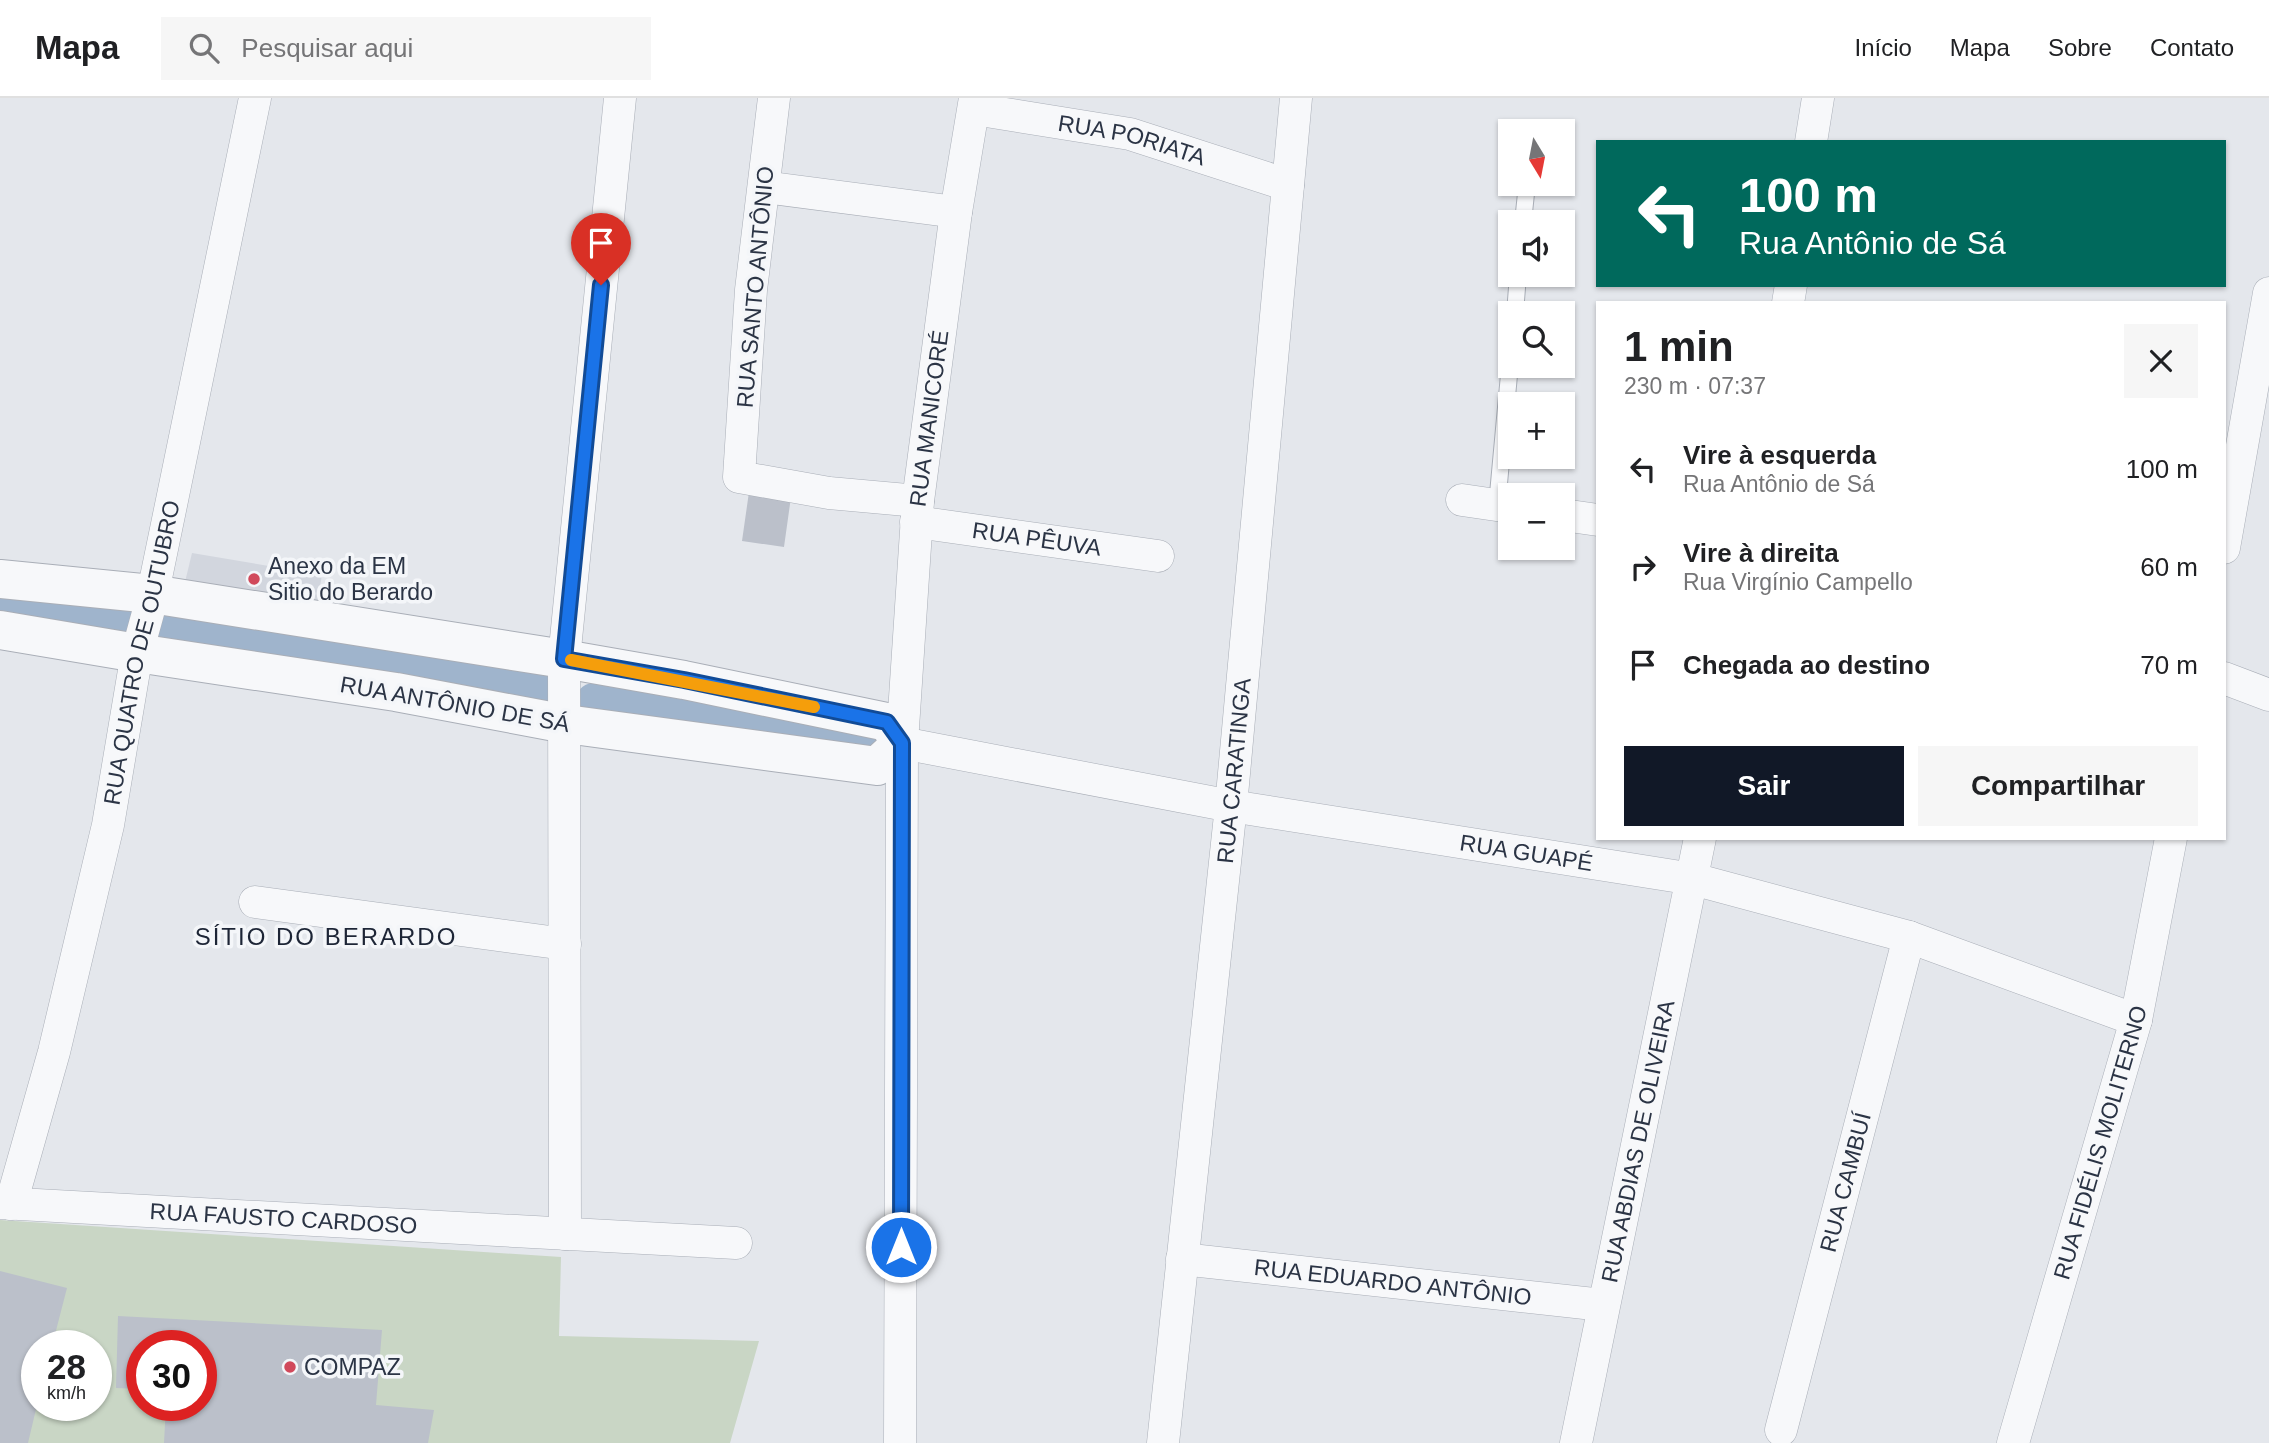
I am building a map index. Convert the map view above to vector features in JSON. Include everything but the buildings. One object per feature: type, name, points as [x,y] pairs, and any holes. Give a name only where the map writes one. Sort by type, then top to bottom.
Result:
[{"type":"street","name":"RUA QUATRO DE OUTUBRO","points":[[6,1203],[54,1052],[108,825],[138,648],[152,598],[255,98]]},
{"type":"street","points":[[565,1234],[565,692],[620,98]]},
{"type":"street","name":"RUA SANTO ANTÔNIO","points":[[739,477],[751,290],[774,98]]},
{"type":"street","name":"RUA CARATINGA","points":[[1163,1443],[1231,806],[1296,98]]},
{"type":"street","points":[[1811,140],[1818,98]]},
{"type":"street","name":"RUA PORIATA","points":[[975,104],[1130,134],[1288,185]]},
{"type":"street","name":"RUA MANICORÉ","points":[[900,1443],[894,732],[917,511],[956,212],[975,104]]},
{"type":"street","points":[[764,187],[956,212]]},
{"type":"street","points":[[2226,537],[2269,293]]},
{"type":"street","name":"RUA PÊUVA","points":[[739,477],[1158,556]]},
{"type":"street","points":[[1462,500],[1498,505]]},
{"type":"street","points":[[1575,517],[1596,520]]},
{"type":"street","name":"RUA ANTÔNIO DE SÁ","points":[[0,579],[152,598],[565,692],[877,766],[894,732],[684,680],[565,692],[396,692],[138,648],[0,630]]},
{"type":"street","points":[[2226,679],[2269,695]]},
{"type":"street","name":"RUA GUAPÉ","points":[[894,732],[1231,806],[1693,878],[1909,937],[2136,1020]]},
{"type":"street","name":"RUA ABDIAS DE OLIVEIRA","points":[[1576,1443],[1700,840]]},
{"type":"street","name":"RUA FIDÉLIS MOLITERNO","points":[[2013,1443],[2136,1020],[2171,840]]},
{"type":"street","points":[[255,902],[565,944]]},
{"type":"street","name":"RUA CAMBUÍ","points":[[1781,1430],[1909,937]]},
{"type":"street","name":"RUA FAUSTO CARDOSO","points":[[6,1203],[736,1243]]},
{"type":"street","name":"RUA EDUARDO ANTÔNIO","points":[[1182,1259],[1604,1305]]},
{"type":"lane","points":[[1505,483],[1509,378]]},
{"type":"shaded area","name":"Anexo da EM Sitio do Berardo","points":[[192,553],[322,575],[317,603],[185,582]]},
{"type":"green space","points":[[0,1220],[561,1257],[559,1336],[759,1341],[730,1443],[0,1443]]},
{"type":"waterway","points":[[0,612],[212,637],[562,698]]},
{"type":"waterway","points":[[594,702],[864,741]]},
{"type":"slow traffic","points":[[571,660],[814,707]]},
{"type":"place","name":"Anexo da EM Sitio do Berardo","points":[[254,579]]},
{"type":"place","name":"COMPAZ","points":[[290,1367]]},
{"type":"district","name":"SÍTIO DO BERARDO","points":[[326,937]]},
{"type":"route","points":[[601,285],[564,659],[684,680],[887,722],[902,743],[901,1247]]}]
